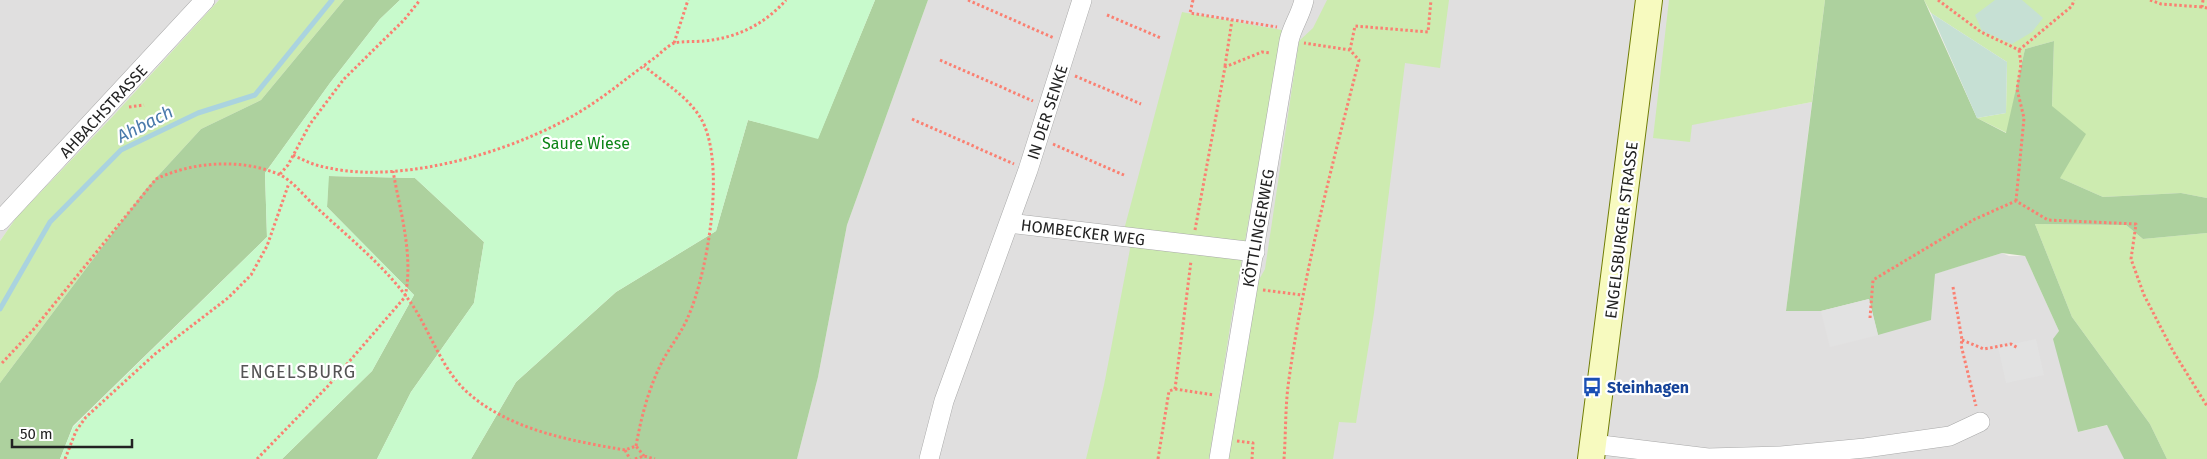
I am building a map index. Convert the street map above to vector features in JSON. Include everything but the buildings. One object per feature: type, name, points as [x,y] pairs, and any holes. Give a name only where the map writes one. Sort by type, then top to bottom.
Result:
[{"type":"street","name":"AHBACHSTRASSE","points":[[0,221],[205,0]]},
{"type":"street","name":"IN DER SENKE","points":[[1009,223],[1061,70],[1082,0]]},
{"type":"street","name":"KÖTTLINGERWEG","points":[[1219,459],[1289,42],[1300,16],[1304,0]]},
{"type":"street","name":"ENGELSBURGER STRASSE","points":[[1592,452],[1649,0]]},
{"type":"street","name":"HOMBECKER WEG","points":[[929,459],[944,401],[1009,223],[1255,252]]},
{"type":"street","points":[[1592,452],[1708,458],[1780,456],[1865,448],[1950,436],[1980,422]]},
{"type":"path","points":[[280,174],[310,124],[344,79],[404,20],[420,0]]},
{"type":"path","points":[[674,43],[688,0]]},
{"type":"path","points":[[293,155],[335,170],[393,171],[441,163],[517,143],[589,106],[674,43],[706,41],[735,35],[760,23],[786,0]]},
{"type":"path","points":[[968,0],[1068,44]]},
{"type":"path","points":[[1193,0],[1190,12],[1232,20],[1289,42],[1350,50],[1359,60],[1329,176],[1302,295],[1288,382],[1284,459]]},
{"type":"path","points":[[1350,50],[1356,26],[1428,32],[1431,0]]},
{"type":"path","points":[[1938,0],[1981,32],[2019,50]]},
{"type":"path","points":[[2019,50],[2072,6],[2074,0]]},
{"type":"path","points":[[2150,0],[2161,4],[2207,8]]},
{"type":"path","points":[[2202,7],[2203,0]]},
{"type":"path","points":[[1107,16],[1161,38]]},
{"type":"path","points":[[1175,389],[1193,244],[1232,20]]},
{"type":"path","points":[[1225,67],[1289,42]]},
{"type":"path","points":[[2016,201],[2024,118],[2017,89],[2021,64],[2019,50]]},
{"type":"path","points":[[940,60],[1048,108]]},
{"type":"path","points":[[644,66],[693,108],[704,124],[711,155],[712,216],[710,234],[692,309],[654,378],[642,414],[636,446],[644,456]]},
{"type":"path","points":[[1061,70],[1141,104]]},
{"type":"path","points":[[912,119],[1028,170]]},
{"type":"path","points":[[1038,137],[1124,175]]},
{"type":"path","points":[[2,363],[33,330],[156,180],[172,172],[208,165],[250,167],[280,174],[384,272],[415,310],[449,370],[468,393],[486,406],[533,429],[626,450],[636,446]]},
{"type":"path","points":[[257,459],[328,386],[405,297],[408,280],[407,253],[393,171]]},
{"type":"path","points":[[65,459],[76,431],[86,417],[155,354],[228,298],[251,274],[267,246],[290,183]]},
{"type":"path","points":[[2016,201],[2048,220],[2136,224],[2130,259],[2144,295],[2173,351],[2207,406]]},
{"type":"path","points":[[1870,318],[1873,280],[1975,219],[2016,201]]},
{"type":"path","points":[[1952,287],[1962,340],[1960,345],[1980,422]]},
{"type":"path","points":[[1248,288],[1302,295]]},
{"type":"path","points":[[1962,340],[1984,349],[2011,344],[2018,348]]},
{"type":"path","points":[[1158,459],[1169,391],[1175,389],[1228,397]]},
{"type":"path","points":[[1222,440],[1252,442],[1252,459]]},
{"type":"path","points":[[626,450],[630,459]]},
{"type":"path","points":[[636,459],[644,456],[655,459]]},
{"type":"shaded area","points":[[0,0],[219,0],[114,115],[16,218],[0,241]]},
{"type":"shaded area","points":[[928,0],[1727,0],[1706,122],[1812,102],[1786,311],[1821,311],[1869,299],[1931,320],[1934,274],[2002,253],[2009,256],[2025,256],[2059,331],[2078,432],[2108,425],[2124,459],[797,459],[818,377],[847,225]]},
{"type":"shaded area","points":[[1869,299],[1878,335],[1830,347],[1821,311]]},
{"type":"shaded area","points":[[2036,339],[2044,375],[2006,383],[1998,347]]},
{"type":"green space","points":[[219,0],[344,0],[261,100],[201,129],[145,190],[0,383],[0,241],[16,218],[114,115]]},
{"type":"green space","points":[[344,0],[400,0],[380,19],[330,83],[265,173],[267,237],[73,426],[60,459],[0,459],[0,383],[145,190],[201,129],[261,100]]},
{"type":"green space","name":"Saure Wiese","points":[[400,0],[875,0],[818,139],[748,120],[716,231],[616,292],[516,382],[471,459],[377,459],[411,392],[474,303],[484,242],[415,178],[329,176],[327,207],[414,295],[372,371],[282,459],[60,459],[73,427],[267,237],[265,173],[330,83],[380,19]]},
{"type":"green space","points":[[875,0],[928,0],[847,225],[818,377],[797,459],[471,459],[516,382],[616,292],[716,231],[748,120],[818,138]]},
{"type":"green space","points":[[1327,0],[1449,0],[1440,68],[1405,63],[1374,313],[1356,423],[1339,422],[1333,459],[1228,459],[1256,285],[1265,269],[1299,41],[1313,28]]},
{"type":"green space","points":[[1669,0],[1825,0],[1812,102],[1692,125],[1690,142],[1653,138]]},
{"type":"green space","points":[[1825,0],[1924,0],[1977,118],[2006,133],[2025,49],[2054,41],[2052,106],[2086,134],[2060,178],[2103,197],[2181,193],[2207,198],[2207,233],[2143,239],[2126,225],[2035,224],[2072,317],[2150,424],[2167,459],[2124,459],[2107,425],[2078,432],[2053,339],[2059,331],[2025,256],[2002,253],[1935,274],[1931,320],[1878,335],[1869,299],[1821,311],[1786,311]]},
{"type":"green space","points":[[1924,0],[2207,0],[2207,198],[2181,193],[2103,197],[2060,178],[2052,107],[2054,41],[2025,49],[2007,133],[1977,118],[2006,113],[2007,62],[1931,13]]},
{"type":"green space","points":[[1995,0],[2022,0],[2043,18],[2032,32],[2012,44],[1982,31],[1975,15]]},
{"type":"green space","points":[[1182,12],[1282,30],[1209,459],[1086,459],[1104,385],[1130,249],[1125,226]]},
{"type":"green space","points":[[1931,13],[2007,62],[2006,113],[1977,118]]},
{"type":"green space","points":[[328,176],[415,178],[484,242],[474,303],[411,392],[377,459],[282,459],[372,371],[414,295],[327,207]]},
{"type":"green space","points":[[2035,224],[2126,225],[2143,239],[2207,233],[2207,459],[2167,459],[2150,424],[2072,317]]},
{"type":"waterway","name":"Ahbach","points":[[0,309],[50,222],[121,150],[198,113],[255,95],[332,0]]},
{"type":"place","name":"Steinhagen","points":[[1592,387]]},
{"type":"district","name":"ENGELSBURG","points":[[298,372]]}]
